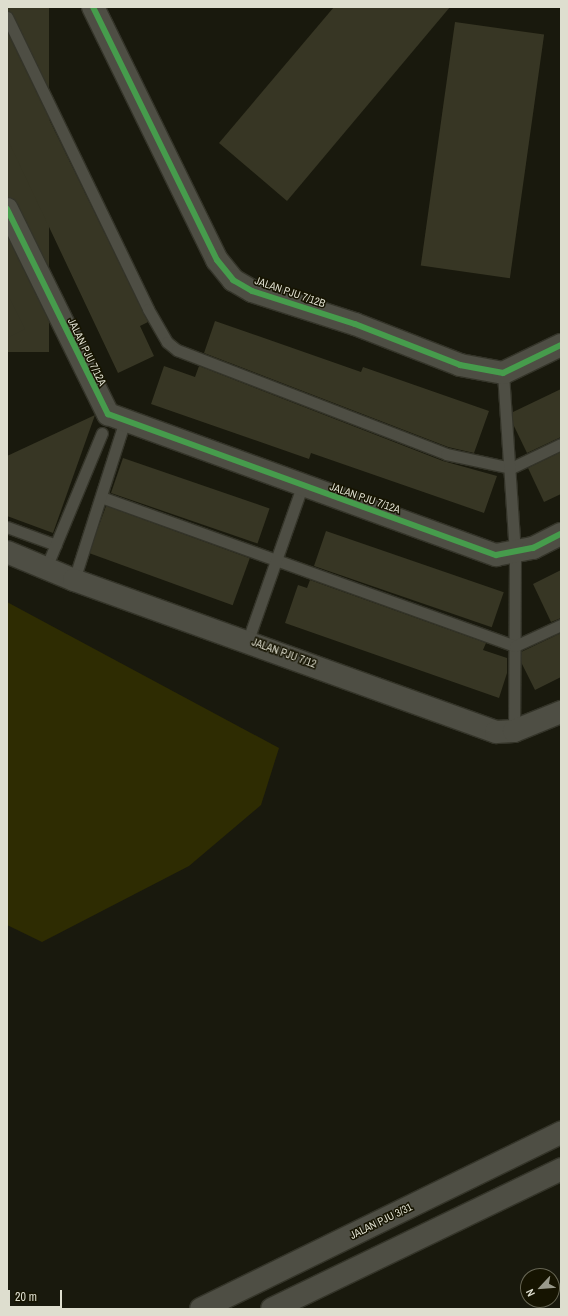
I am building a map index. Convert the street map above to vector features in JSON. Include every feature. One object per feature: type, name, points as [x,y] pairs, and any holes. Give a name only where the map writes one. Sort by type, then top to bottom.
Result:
[{"type":"street","name":"JALAN PJU 7/12B","points":[[93,7],[217,260],[232,280],[252,291],[355,324],[460,365],[503,373]]},
{"type":"street","name":"JALAN PJU 7/12A","points":[[7,209],[100,402],[108,414],[124,423],[302,487],[496,554],[515,553],[561,534]]},
{"type":"street","points":[[503,373],[561,345]]},
{"type":"street","name":"JALAN PJU 7/12","points":[[7,552],[74,580],[248,640],[496,732],[514,731],[561,712]]},
{"type":"street","name":"JALAN PJU 3/31","points":[[201,1309],[561,1133]]},
{"type":"street","points":[[272,1309],[561,1169]]},
{"type":"lane","points":[[7,17],[167,342],[177,350],[228,371],[439,451],[511,468],[561,444]]},
{"type":"lane","points":[[503,373],[511,468],[515,553],[514,731]]},
{"type":"lane","points":[[74,580],[124,423]]},
{"type":"lane","points":[[46,568],[102,433]]},
{"type":"lane","points":[[248,640],[302,487]]},
{"type":"lane","points":[[101,497],[277,558],[515,646],[561,625]]},
{"type":"lane","points":[[7,527],[56,545]]},
{"type":"shaded area","points":[[7,602],[279,748],[261,805],[189,866],[42,942],[7,925]]},
{"type":"building","points":[[7,7],[49,7],[49,352],[7,352]]},
{"type":"building","points":[[334,7],[450,7],[287,201],[219,143]]},
{"type":"building","points":[[455,22],[544,35],[510,278],[421,266]]},
{"type":"building","points":[[7,33],[148,322],[140,326],[154,356],[118,373],[7,138]]},
{"type":"building","points":[[7,293],[25,329],[7,338]]},
{"type":"building","points":[[215,321],[361,372],[363,367],[489,411],[474,453],[448,447],[204,353]]},
{"type":"building","points":[[164,366],[195,377],[199,366],[443,461],[497,476],[484,513],[311,453],[309,459],[151,404]]},
{"type":"building","points":[[561,389],[561,437],[527,453],[513,424],[513,412]]},
{"type":"building","points":[[95,415],[53,533],[7,516],[7,456]]},
{"type":"building","points":[[561,452],[561,494],[544,502],[528,468]]},
{"type":"building","points":[[123,458],[270,508],[258,543],[111,493]]},
{"type":"building","points":[[106,506],[250,558],[233,605],[89,553]]},
{"type":"building","points":[[326,531],[504,592],[492,627],[314,566]]},
{"type":"building","points":[[561,570],[561,618],[551,622],[533,584]]},
{"type":"building","points":[[310,580],[486,643],[483,650],[507,658],[507,673],[499,698],[285,623],[298,585],[307,588]]},
{"type":"building","points":[[561,633],[561,677],[535,690],[521,662],[521,652]]},
{"type":"cycle path","points":[[93,7],[217,260],[233,280],[252,291],[355,324],[460,365],[503,373],[561,345]]},
{"type":"cycle path","points":[[7,209],[108,414],[496,555],[533,548],[561,534]]}]
